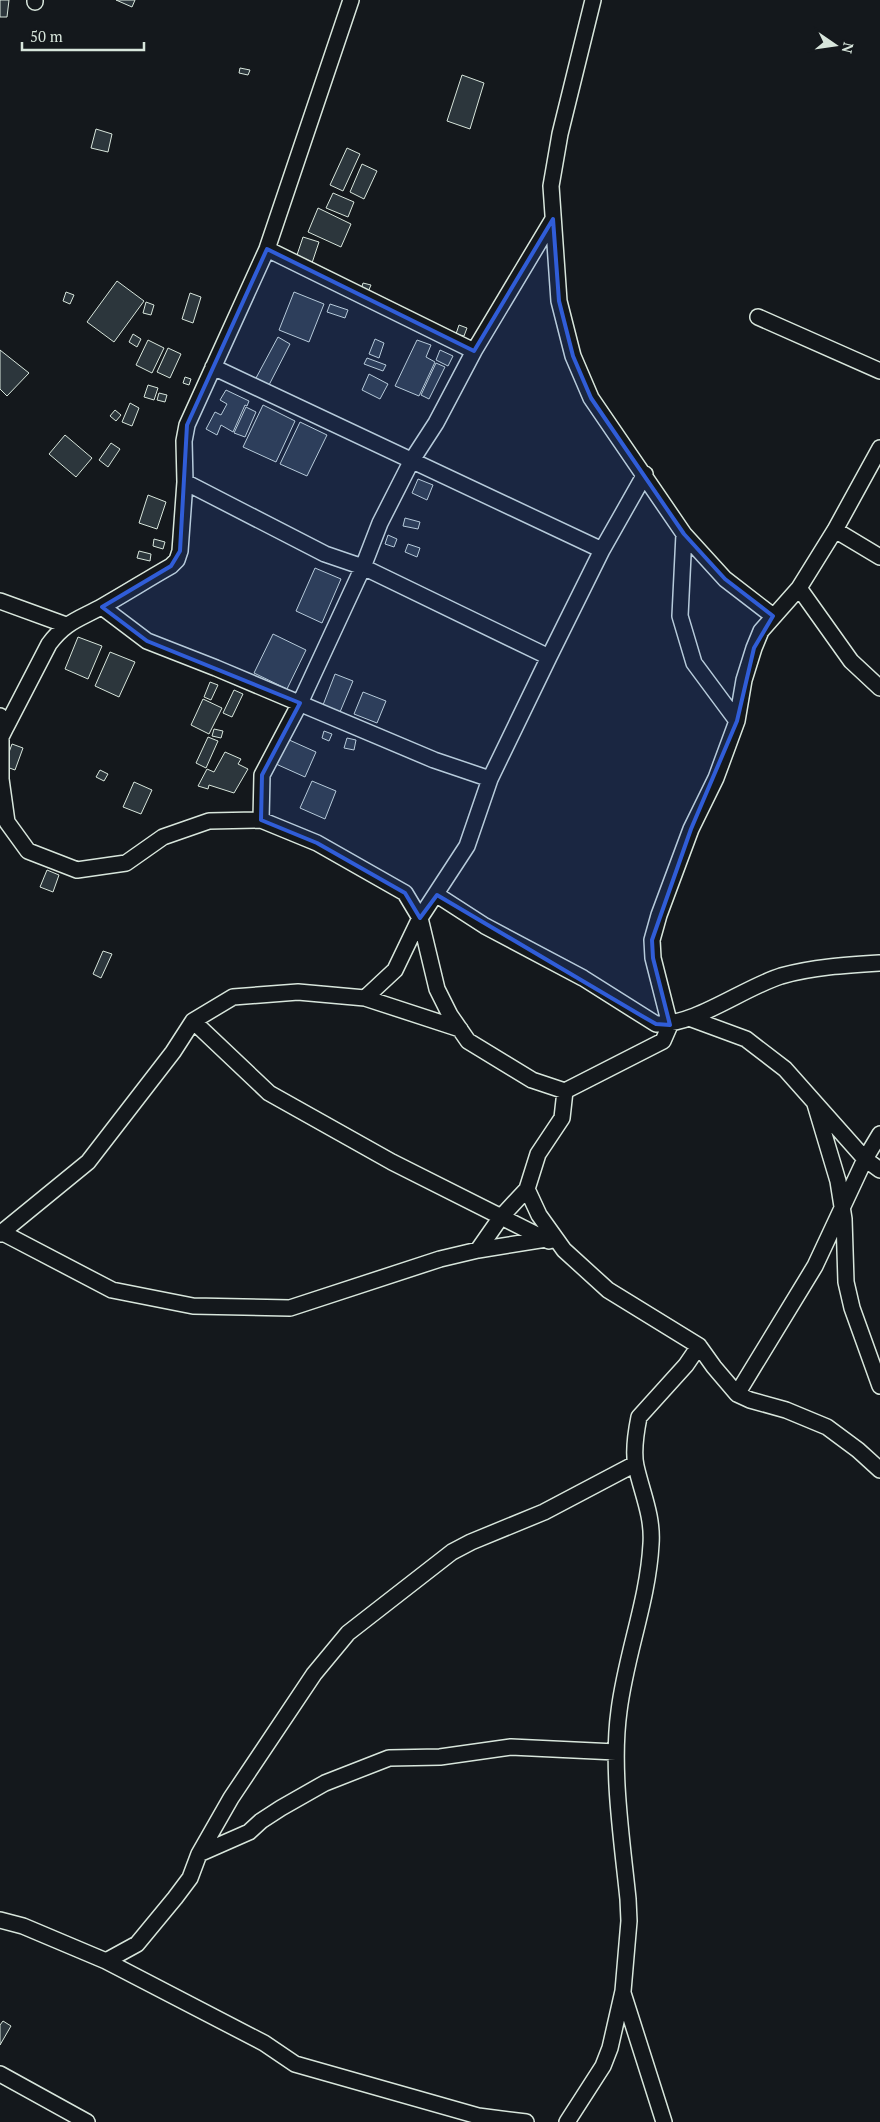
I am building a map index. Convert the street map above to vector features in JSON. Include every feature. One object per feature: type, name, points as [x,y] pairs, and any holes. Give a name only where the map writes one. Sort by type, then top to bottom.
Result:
[{"type":"street","points":[[351,0],[267,249],[187,425],[184,441],[185,482],[180,551],[177,560],[171,566],[102,607],[66,625],[49,644],[2,729],[1,778],[7,822],[28,851],[77,870],[126,863],[163,837],[209,821],[261,820],[316,843],[405,893],[420,918],[438,989],[450,1015],[468,1041],[532,1080],[564,1091],[663,1041],[670,1025],[652,958],[652,940],[659,915],[691,829],[716,778],[737,721],[744,680],[754,648],[761,631],[772,616],[799,588],[835,530],[880,448]]},
{"type":"street","points":[[593,0],[560,134],[551,186],[559,301],[572,356],[591,398],[645,474],[684,534],[725,579],[772,616]]},
{"type":"street","points":[[261,820],[262,775],[300,703],[363,567],[380,523],[412,460],[436,423],[474,352],[553,218]]},
{"type":"street","points":[[267,249],[474,352]]},
{"type":"street","points":[[758,317],[880,371]]},
{"type":"street","points":[[213,367],[602,550]]},
{"type":"street","points":[[365,998],[395,970],[420,918],[437,895],[467,846],[490,779],[548,657],[602,550],[645,474]]},
{"type":"street","points":[[185,482],[325,554],[363,567],[548,657]]},
{"type":"street","points":[[835,530],[880,557]]},
{"type":"street","points":[[684,534],[680,616],[694,663],[737,721]]},
{"type":"street","points":[[799,588],[851,661],[880,688]]},
{"type":"street","points":[[0,601],[66,625]]},
{"type":"street","points":[[102,607],[147,641],[434,760],[490,779]]},
{"type":"street","points":[[437,895],[485,926],[583,978],[656,1024],[670,1025],[689,1018],[780,976],[834,965],[880,963]]},
{"type":"street","points":[[460,1029],[365,998],[298,992],[233,996],[193,1021],[173,1052],[88,1162],[1,1234],[112,1290],[193,1306],[290,1308],[440,1259],[478,1250],[546,1239]]},
{"type":"street","points":[[689,1018],[746,1040],[785,1069],[865,1159],[880,1170]]},
{"type":"street","points":[[193,1021],[269,1093],[392,1162],[546,1239],[564,1250],[608,1290],[699,1346],[737,1394],[750,1400],[786,1410],[828,1427],[880,1470]]},
{"type":"street","points":[[478,1250],[501,1217],[526,1190],[538,1154],[562,1118],[564,1091]]},
{"type":"street","points":[[815,1104],[838,1181],[843,1210],[846,1282],[852,1308],[880,1386]]},
{"type":"street","points":[[737,1394],[806,1281],[843,1210],[865,1159],[880,1134]]},
{"type":"street","points":[[526,1190],[539,1215],[564,1250]]},
{"type":"street","points":[[568,2122],[607,2058],[623,1992],[629,1921],[616,1752],[619,1710],[648,1579],[651,1542],[649,1512],[635,1464],[639,1417],[686,1365],[699,1346]]},
{"type":"street","points":[[106,1961],[137,1944],[147,1934],[190,1878],[199,1854],[231,1798],[314,1674],[348,1633],[452,1552],[471,1542],[544,1512],[635,1464]]},
{"type":"street","points":[[199,1854],[249,1832],[261,1821],[281,1808],[326,1783],[389,1758],[440,1757],[512,1747],[616,1752]]},
{"type":"street","points":[[0,1920],[23,1926],[106,1961],[264,2043],[295,2064],[483,2119],[526,2122]]},
{"type":"street","points":[[623,1992],[664,2122]]},
{"type":"street","points":[[0,2074],[87,2122]]},
{"type":"highlighted area","points":[[553,219],[559,301],[573,356],[591,398],[684,534],[725,579],[773,616],[754,648],[737,721],[691,829],[652,940],[653,958],[670,1025],[656,1024],[437,895],[420,918],[405,893],[317,843],[261,820],[262,775],[300,703],[147,641],[102,607],[171,566],[180,551],[187,425],[267,249],[474,351]]},
{"type":"building","points":[[0,0],[9,0],[7,17],[0,17]]},
{"type":"building","points":[[116,0],[135,0],[132,7]]},
{"type":"building","points":[[240,68],[250,70],[248,75],[239,73]]},
{"type":"building","points":[[462,75],[484,83],[470,129],[447,121]]},
{"type":"building","points":[[96,129],[112,134],[108,152],[91,148]]},
{"type":"building","points":[[347,148],[360,154],[343,191],[330,185]]},
{"type":"building","points":[[362,164],[377,171],[364,199],[350,192]]},
{"type":"building","points":[[333,193],[354,202],[348,217],[326,208]]},
{"type":"building","points":[[318,208],[351,224],[341,247],[308,232]]},
{"type":"building","points":[[303,237],[319,242],[311,266],[295,261]]},
{"type":"building","points":[[117,281],[144,301],[114,342],[87,322]]},
{"type":"building","points":[[363,283],[371,285],[368,292],[361,290]]},
{"type":"building","points":[[66,292],[74,295],[70,304],[63,301]]},
{"type":"building","points":[[294,292],[324,304],[309,342],[279,330]]},
{"type":"building","points":[[190,293],[201,297],[193,323],[182,319]]},
{"type":"building","points":[[146,302],[154,305],[151,315],[143,313]]},
{"type":"building","points":[[330,304],[348,310],[345,318],[327,312]]},
{"type":"building","points":[[459,325],[467,328],[464,336],[456,334]]},
{"type":"building","points":[[133,334],[141,339],[137,347],[129,342]]},
{"type":"building","points":[[278,337],[290,344],[269,385],[256,378]]},
{"type":"building","points":[[375,339],[384,343],[379,358],[369,354]]},
{"type":"building","points":[[148,340],[164,348],[152,373],[136,365]]},
{"type":"building","points":[[417,340],[431,345],[426,357],[435,362],[419,396],[395,386]]},
{"type":"building","points":[[168,348],[181,354],[170,378],[157,372]]},
{"type":"building","points":[[0,350],[29,373],[7,396],[0,389]]},
{"type":"building","points":[[440,350],[453,356],[448,366],[436,360]]},
{"type":"building","points":[[367,358],[386,365],[383,371],[364,364]]},
{"type":"building","points":[[436,363],[445,367],[429,399],[421,395]]},
{"type":"building","points":[[369,374],[388,384],[380,399],[362,390]]},
{"type":"building","points":[[185,377],[191,379],[189,385],[183,383]]},
{"type":"building","points":[[148,385],[158,388],[154,400],[144,397]]},
{"type":"building","points":[[226,390],[249,401],[247,406],[245,405],[233,432],[221,425],[217,435],[206,429],[215,412],[221,415],[227,404],[220,400]]},
{"type":"building","points":[[159,393],[167,395],[165,402],[157,400]]},
{"type":"building","points":[[130,403],[139,408],[132,426],[122,422]]},
{"type":"building","points":[[263,405],[295,421],[276,462],[243,447]]},
{"type":"building","points":[[246,407],[256,412],[245,437],[234,433]]},
{"type":"building","points":[[115,410],[121,415],[116,421],[110,416]]},
{"type":"building","points":[[300,422],[327,435],[307,476],[280,464]]},
{"type":"building","points":[[65,435],[92,458],[76,477],[49,454]]},
{"type":"building","points":[[111,443],[120,449],[108,467],[99,460]]},
{"type":"building","points":[[418,479],[433,485],[427,500],[412,493]]},
{"type":"building","points":[[148,495],[166,502],[157,529],[139,523]]},
{"type":"building","points":[[405,518],[420,522],[418,529],[403,526]]},
{"type":"building","points":[[388,535],[397,539],[394,547],[385,544]]},
{"type":"building","points":[[154,539],[165,542],[163,549],[153,546]]},
{"type":"building","points":[[408,544],[420,548],[417,557],[405,552]]},
{"type":"building","points":[[139,551],[151,554],[150,561],[137,558]]},
{"type":"building","points":[[315,568],[341,579],[322,623],[296,611]]},
{"type":"building","points":[[273,634],[306,650],[287,689],[254,673]]},
{"type":"building","points":[[78,637],[102,646],[88,679],[65,669]]},
{"type":"building","points":[[110,652],[135,662],[119,697],[95,686]]},
{"type":"building","points":[[335,674],[353,681],[340,712],[323,705]]},
{"type":"building","points":[[210,682],[218,685],[211,700],[204,697]]},
{"type":"building","points":[[234,690],[243,694],[232,717],[223,713]]},
{"type":"building","points":[[363,692],[386,701],[377,723],[354,714]]},
{"type":"building","points":[[203,699],[222,708],[209,734],[191,725]]},
{"type":"building","points":[[214,729],[223,731],[221,738],[212,736]]},
{"type":"building","points":[[324,731],[332,734],[329,741],[322,738]]},
{"type":"building","points":[[208,737],[218,741],[206,768],[196,763]]},
{"type":"building","points":[[347,738],[356,740],[354,750],[344,748]]},
{"type":"building","points":[[287,739],[316,752],[305,777],[276,764]]},
{"type":"building","points":[[12,744],[23,748],[15,770],[4,766]]},
{"type":"building","points":[[225,752],[241,759],[238,764],[248,769],[234,793],[209,785],[208,789],[198,786],[207,769],[214,772]]},
{"type":"building","points":[[100,770],[108,774],[104,781],[96,777]]},
{"type":"building","points":[[312,781],[336,791],[325,819],[300,808]]},
{"type":"building","points":[[134,782],[152,790],[141,814],[123,807]]},
{"type":"building","points":[[47,870],[59,875],[53,892],[40,887]]},
{"type":"building","points":[[103,951],[112,954],[101,978],[93,974]]},
{"type":"building","points":[[3,2021],[11,2026],[0,2045],[0,2025]]}]
